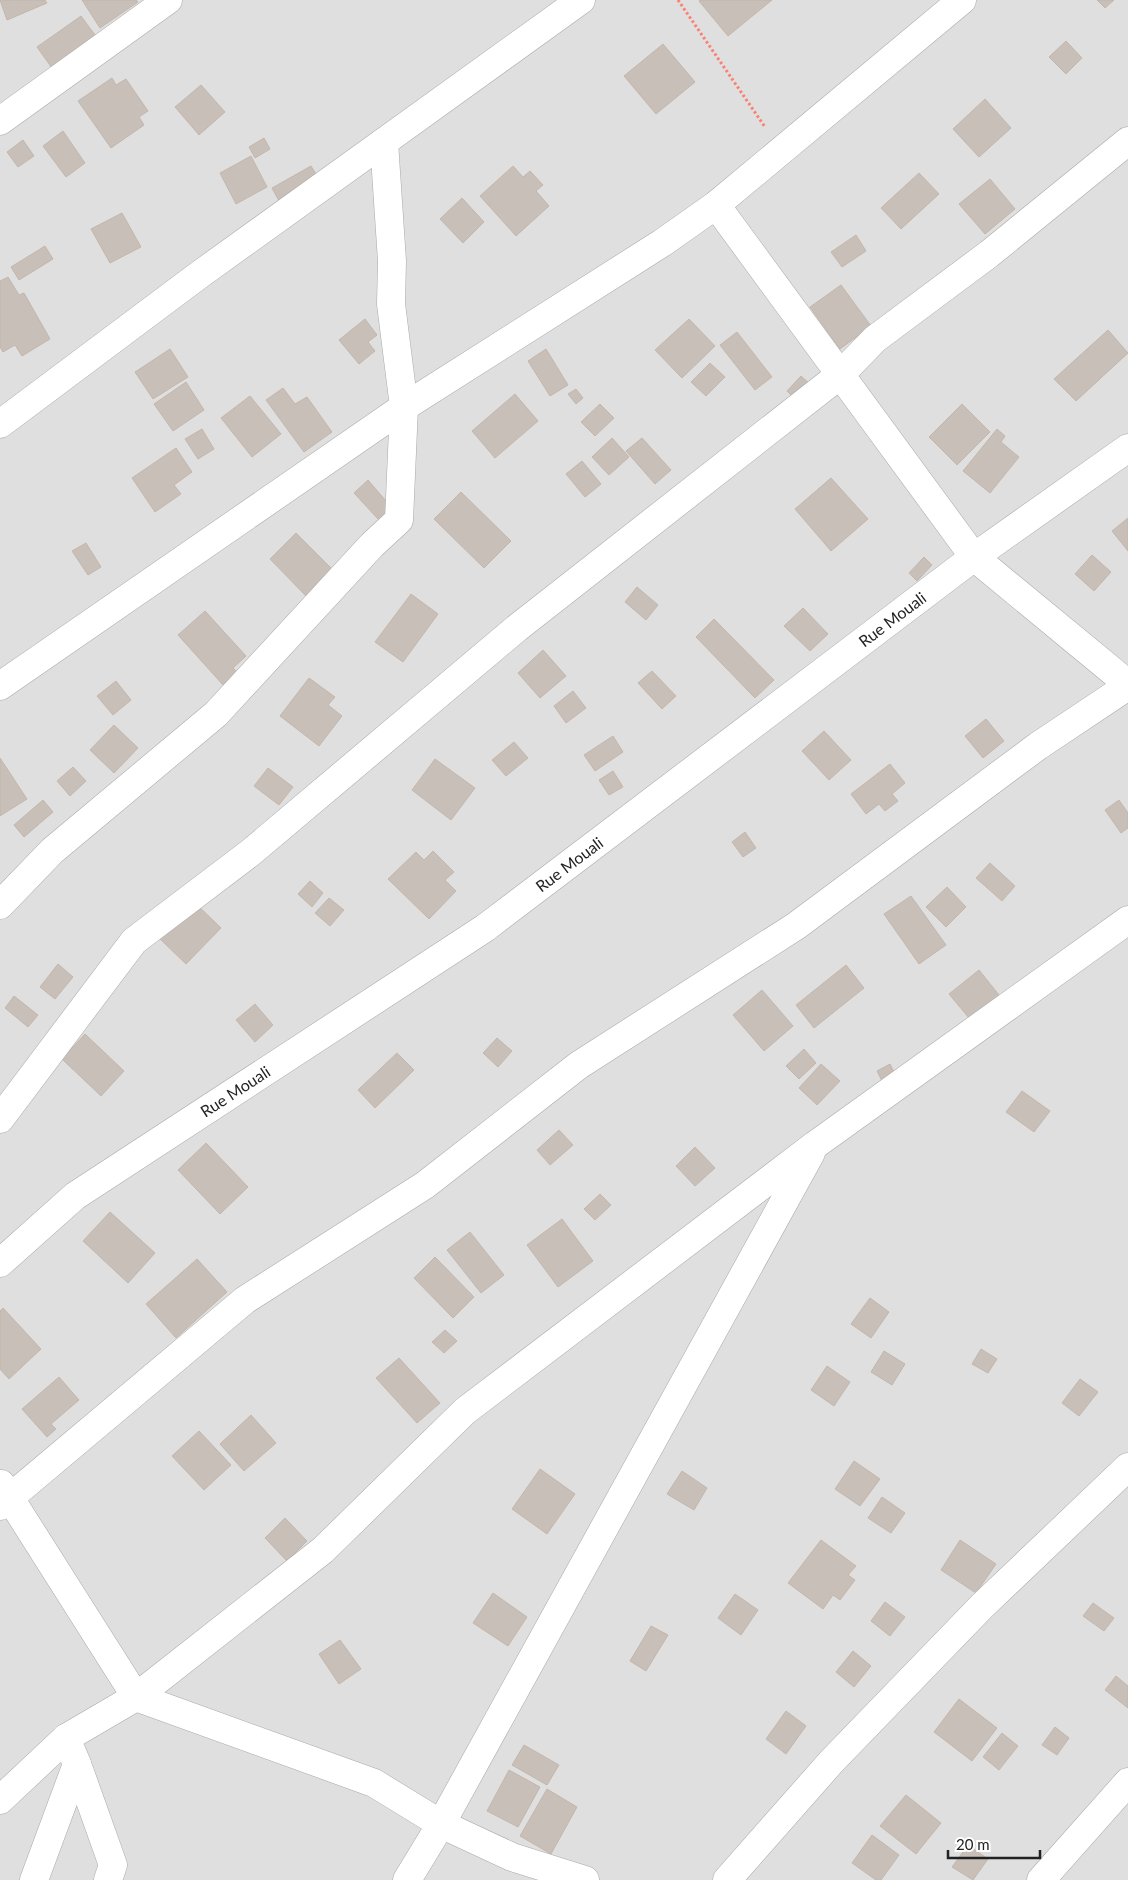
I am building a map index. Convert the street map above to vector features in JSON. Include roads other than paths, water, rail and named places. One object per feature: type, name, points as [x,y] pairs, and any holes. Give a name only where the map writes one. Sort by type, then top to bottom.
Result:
[{"type":"street","points":[[0,120],[168,0]]},
{"type":"street","points":[[0,424],[199,275],[581,0]]},
{"type":"street","points":[[0,686],[404,407],[662,243],[716,205],[962,0]]},
{"type":"street","points":[[0,1119],[134,941],[250,852],[525,622],[842,374],[875,339],[988,254],[1128,141]]},
{"type":"street","points":[[0,905],[52,851],[216,714],[372,545],[399,520],[404,407],[391,304],[392,262],[384,142]]},
{"type":"street","points":[[585,1880],[512,1857],[441,1824],[374,1783],[136,1697],[4,1496],[245,1300],[425,1185],[579,1065],[796,926],[1038,746],[1128,685],[974,557],[842,374],[716,205]]},
{"type":"street","name":"Rue Mouali","points":[[0,1263],[75,1196],[485,928],[974,557],[1128,448]]},
{"type":"street","points":[[0,1800],[66,1738],[136,1697],[323,1550],[465,1411],[815,1145],[1128,920]]},
{"type":"street","points":[[407,1880],[441,1824],[815,1145]]},
{"type":"street","points":[[727,1880],[831,1762],[961,1627],[1128,1467]]},
{"type":"street","points":[[66,1738],[113,1865],[108,1880]]},
{"type":"street","points":[[34,1880],[76,1764]]},
{"type":"street","points":[[1041,1880],[1128,1782]]}]
